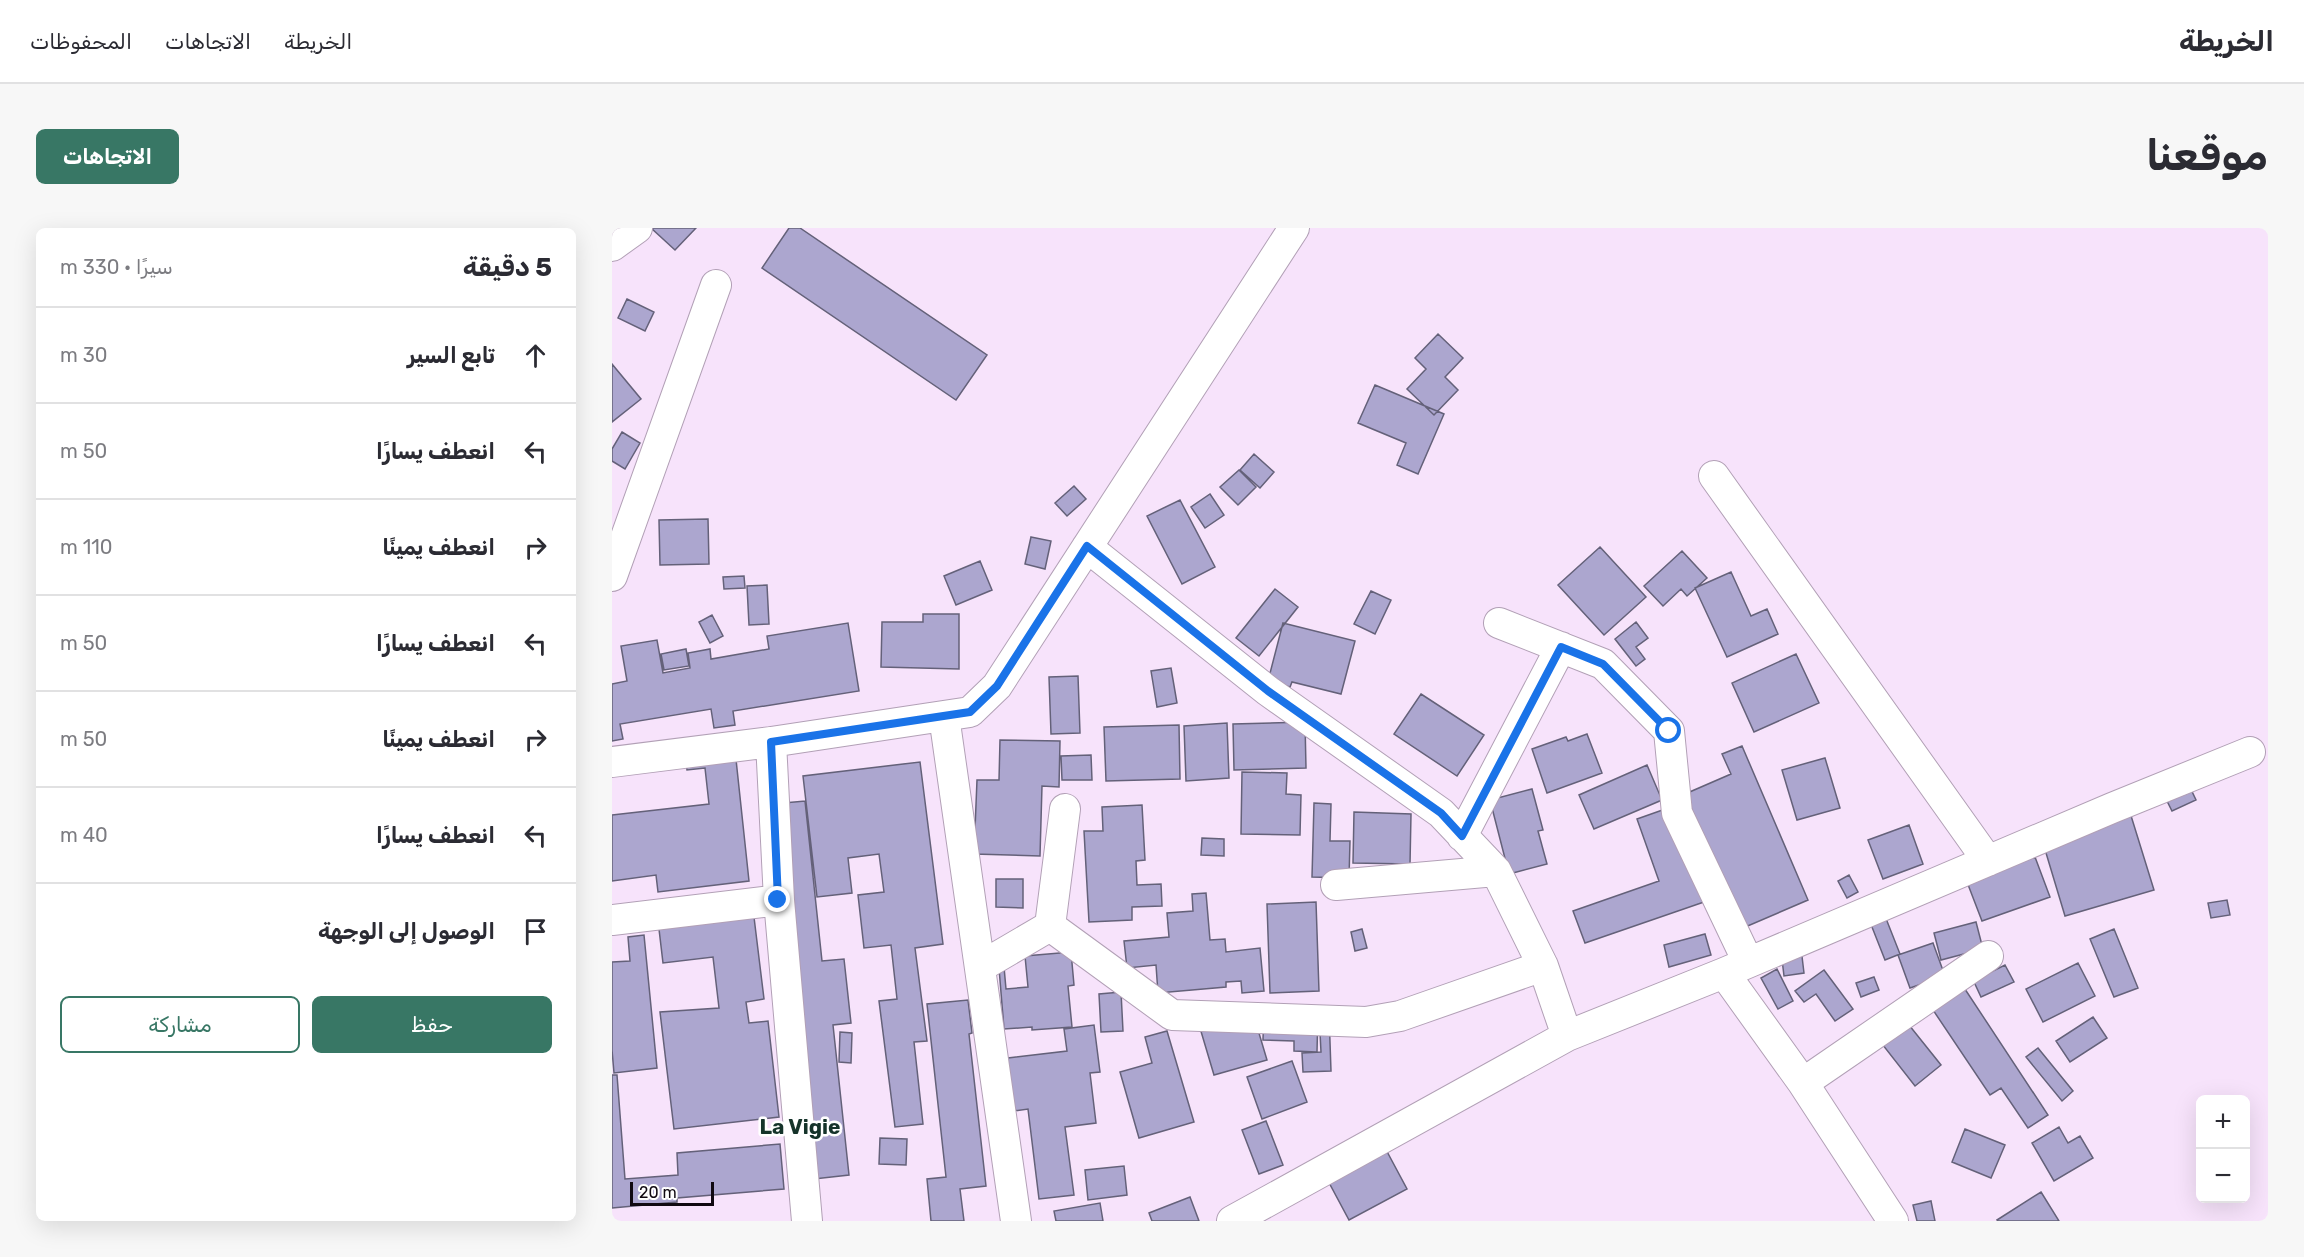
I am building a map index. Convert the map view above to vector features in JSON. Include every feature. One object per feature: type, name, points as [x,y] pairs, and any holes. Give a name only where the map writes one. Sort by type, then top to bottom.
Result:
[{"type":"street","points":[[612,246],[637,228]]},
{"type":"street","points":[[612,762],[771,742],[970,712],[997,686],[1294,228]]},
{"type":"street","points":[[612,576],[716,285]]},
{"type":"street","points":[[1714,476],[1988,861]]},
{"type":"street","points":[[1087,546],[1268,691],[1441,813],[1496,871],[1543,966],[1567,1036]]},
{"type":"street","points":[[1499,623],[1603,664],[1669,731],[1677,813],[1736,968],[1803,1083],[1893,1221]]},
{"type":"street","points":[[1462,836],[1561,647]]},
{"type":"street","points":[[944,716],[1016,1221]]},
{"type":"street","points":[[771,742],[778,900],[807,1221]]},
{"type":"street","points":[[1232,1221],[1567,1036],[1736,968],[2250,752]]},
{"type":"street","points":[[1050,926],[1065,809]]},
{"type":"street","points":[[1336,885],[1496,871]]},
{"type":"street","points":[[612,920],[778,900]]},
{"type":"street","points":[[980,967],[1050,926]]},
{"type":"street","points":[[1050,926],[1172,1016],[1366,1022],[1400,1016],[1543,966]]},
{"type":"street","points":[[1803,1083],[1988,956]]},
{"type":"building","points":[[651,228],[696,228],[675,250]]},
{"type":"building","points":[[789,228],[800,228],[987,355],[956,400],[762,268]]},
{"type":"building","points":[[627,299],[654,312],[645,331],[618,318]]},
{"type":"building","points":[[1438,334],[1463,358],[1445,377],[1458,390],[1434,415],[1407,389],[1426,369],[1415,358]]},
{"type":"building","points":[[612,364],[641,399],[612,422]]},
{"type":"building","points":[[1375,385],[1444,414],[1418,474],[1397,465],[1406,443],[1358,423]]},
{"type":"building","points":[[622,432],[640,443],[625,469],[612,461],[612,449]]},
{"type":"building","points":[[1254,454],[1274,472],[1260,488],[1240,470]]},
{"type":"building","points":[[1239,470],[1256,487],[1238,505],[1220,487]]},
{"type":"building","points":[[1074,486],[1086,499],[1067,516],[1055,503]]},
{"type":"building","points":[[1210,494],[1224,515],[1205,528],[1191,507]]},
{"type":"building","points":[[1180,500],[1215,567],[1182,584],[1147,516]]},
{"type":"building","points":[[708,519],[709,564],[660,565],[659,520]]},
{"type":"building","points":[[1031,537],[1051,541],[1045,569],[1025,564]]},
{"type":"building","points":[[1600,547],[1646,597],[1604,635],[1558,585]]},
{"type":"building","points":[[1682,551],[1707,578],[1687,596],[1681,589],[1663,606],[1644,586]]},
{"type":"building","points":[[980,561],[992,590],[956,605],[944,576]]},
{"type":"building","points":[[1731,572],[1751,616],[1767,609],[1778,634],[1727,657],[1695,588]]},
{"type":"building","points":[[744,576],[745,588],[724,589],[723,577]]},
{"type":"building","points":[[767,585],[769,624],[749,625],[747,586]]},
{"type":"building","points":[[1275,589],[1298,607],[1259,656],[1236,638]]},
{"type":"building","points":[[1371,591],[1391,600],[1375,634],[1354,624]]},
{"type":"building","points":[[923,614],[959,614],[959,669],[881,667],[882,622],[923,622]]},
{"type":"building","points":[[712,615],[723,636],[710,643],[699,622]]},
{"type":"building","points":[[1636,622],[1648,638],[1636,647],[1645,659],[1636,666],[1615,639]]},
{"type":"building","points":[[848,623],[859,691],[733,711],[735,725],[714,728],[711,709],[620,724],[623,739],[612,741],[612,684],[627,681],[621,646],[657,640],[663,673],[690,668],[688,653],[710,649],[711,659],[769,649],[767,636]]},
{"type":"building","points":[[1283,623],[1355,641],[1341,694],[1292,682],[1290,687],[1268,681]]},
{"type":"building","points":[[686,649],[689,666],[664,670],[661,654]]},
{"type":"building","points":[[1796,654],[1819,703],[1754,732],[1732,683]]},
{"type":"building","points":[[1171,668],[1177,703],[1157,707],[1151,671]]},
{"type":"building","points":[[1078,676],[1080,733],[1051,734],[1049,677]]},
{"type":"building","points":[[1421,694],[1484,735],[1457,776],[1394,734]]},
{"type":"building","points":[[1305,722],[1306,768],[1234,770],[1233,724]]},
{"type":"building","points":[[1227,723],[1229,778],[1186,781],[1184,726]]},
{"type":"building","points":[[1179,725],[1180,779],[1106,781],[1104,727]]},
{"type":"building","points":[[1587,734],[1602,773],[1547,793],[1532,749],[1566,737],[1568,741]]},
{"type":"building","points":[[1000,740],[1060,741],[1059,787],[1042,786],[1040,856],[974,854],[977,780],[999,780]]},
{"type":"building","points":[[1742,746],[1808,900],[1743,928],[1685,794],[1731,774],[1722,754]]},
{"type":"building","points":[[735,750],[749,881],[658,892],[656,875],[612,881],[612,815],[709,804],[705,768],[687,770],[685,755]]},
{"type":"building","points":[[1091,755],[1092,780],[1062,780],[1061,756]]},
{"type":"building","points":[[1825,758],[1840,808],[1797,820],[1782,770]]},
{"type":"building","points":[[920,762],[943,944],[915,948],[927,1041],[914,1042],[923,1124],[895,1127],[879,1001],[897,999],[891,945],[864,948],[858,895],[884,892],[879,854],[848,858],[852,893],[817,897],[803,776]]},
{"type":"building","points":[[1647,765],[1662,800],[1594,829],[1579,795]]},
{"type":"building","points":[[1242,772],[1287,773],[1286,794],[1301,795],[1300,835],[1241,834]]},
{"type":"building","points":[[2187,781],[2196,800],[2172,811],[2163,793]]},
{"type":"building","points":[[1532,789],[1543,830],[1538,831],[1547,864],[1509,874],[1490,800]]},
{"type":"building","points":[[805,801],[822,961],[844,959],[851,1023],[833,1025],[849,1175],[814,1179],[773,804]]},
{"type":"building","points":[[1314,803],[1331,804],[1330,841],[1350,841],[1349,878],[1312,877]]},
{"type":"building","points":[[1142,805],[1145,860],[1136,861],[1137,885],[1161,884],[1162,906],[1132,907],[1132,920],[1089,922],[1084,831],[1103,831],[1102,807]]},
{"type":"building","points":[[2128,806],[2154,890],[2065,916],[2040,833]]},
{"type":"building","points":[[1671,807],[1704,902],[1585,943],[1573,911],[1659,881],[1637,819]]},
{"type":"building","points":[[1354,812],[1411,814],[1410,864],[1353,863]]},
{"type":"building","points":[[1909,825],[1923,864],[1883,879],[1868,840]]},
{"type":"building","points":[[1202,838],[1224,839],[1224,856],[1201,855]]},
{"type":"building","points":[[2035,857],[2050,897],[1982,921],[1967,882]]},
{"type":"building","points":[[1849,875],[1858,892],[1847,898],[1838,881]]},
{"type":"building","points":[[996,879],[1023,879],[1023,908],[996,907]]},
{"type":"building","points":[[1206,893],[1210,940],[1225,939],[1226,952],[1260,948],[1264,991],[1242,993],[1241,981],[1226,982],[1226,987],[1158,993],[1156,965],[1127,968],[1124,941],[1169,937],[1167,913],[1193,911],[1192,894]]},
{"type":"building","points":[[2227,900],[2230,915],[2211,918],[2208,903]]},
{"type":"building","points":[[1316,902],[1319,991],[1270,993],[1267,904]]},
{"type":"building","points":[[753,909],[764,999],[746,1002],[749,1023],[768,1021],[779,1117],[674,1129],[660,1012],[719,1008],[713,957],[663,963],[659,929]]},
{"type":"building","points":[[1885,916],[1900,954],[1885,960],[1870,922]]},
{"type":"building","points":[[1976,922],[1983,949],[1941,960],[1934,933]]},
{"type":"building","points":[[1362,929],[1367,948],[1355,951],[1351,932]]},
{"type":"building","points":[[2114,929],[2138,988],[2114,997],[2090,939]]},
{"type":"building","points":[[1705,934],[1711,955],[1669,967],[1664,945]]},
{"type":"building","points":[[644,935],[657,1068],[614,1073],[612,962],[630,961],[628,937]]},
{"type":"building","points":[[1933,943],[1945,976],[1910,988],[1898,955]]},
{"type":"building","points":[[1801,948],[1804,973],[1784,976],[1781,951]]},
{"type":"building","points":[[1071,952],[1074,985],[1068,986],[1072,1027],[1032,1030],[1032,1027],[1004,1029],[999,968],[1004,967],[1006,989],[1028,987],[1025,956]]},
{"type":"building","points":[[2078,963],[2095,996],[2043,1022],[2026,989]]},
{"type":"building","points":[[2005,965],[2014,982],[1981,997],[1968,969],[1989,973]]},
{"type":"building","points":[[1777,969],[1793,1001],[1778,1009],[1761,978]]},
{"type":"building","points":[[1824,970],[1853,1009],[1835,1021],[1816,994],[1804,1002],[1795,991]]},
{"type":"building","points":[[1874,977],[1879,990],[1861,997],[1856,983]]},
{"type":"building","points":[[1957,977],[2048,1115],[2028,1128],[2001,1088],[1990,1095],[1925,998]]},
{"type":"building","points":[[1121,992],[1123,1031],[1101,1032],[1099,994]]},
{"type":"building","points":[[968,1000],[972,1033],[969,1034],[986,1186],[960,1189],[964,1221],[931,1221],[927,1179],[946,1177],[927,1004]]},
{"type":"building","points":[[1264,1008],[1318,1011],[1317,1052],[1294,1051],[1294,1041],[1263,1040]]},
{"type":"building","points":[[1253,1013],[1267,1060],[1214,1075],[1200,1028]]},
{"type":"building","points":[[1319,1013],[1329,1013],[1331,1071],[1303,1072],[1302,1053],[1321,1052]]},
{"type":"building","points":[[1901,1015],[1941,1065],[1915,1086],[1875,1035]]},
{"type":"building","points":[[2093,1017],[2107,1038],[2070,1062],[2056,1041]]},
{"type":"building","points":[[1094,1025],[1100,1072],[1090,1073],[1096,1123],[1065,1127],[1074,1195],[1039,1199],[1028,1109],[1006,1112],[1000,1059],[1067,1051],[1064,1029]]},
{"type":"building","points":[[1167,1031],[1194,1122],[1139,1138],[1120,1072],[1152,1063],[1145,1037]]},
{"type":"building","points":[[840,1032],[852,1033],[851,1063],[839,1062]]},
{"type":"building","points":[[2038,1048],[2073,1091],[2062,1101],[2026,1057]]},
{"type":"building","points":[[1292,1061],[1307,1102],[1262,1119],[1247,1077]]},
{"type":"building","points":[[612,1075],[617,1075],[625,1179],[678,1175],[677,1153],[780,1144],[784,1189],[677,1198],[677,1202],[612,1208]]},
{"type":"building","points":[[1266,1121],[1283,1165],[1259,1174],[1242,1130]]},
{"type":"building","points":[[2059,1127],[2068,1143],[2080,1136],[2093,1158],[2054,1181],[2032,1143]]},
{"type":"building","points":[[1965,1129],[2005,1145],[1991,1178],[1952,1162]]},
{"type":"building","points":[[1376,1131],[1407,1189],[1349,1220],[1318,1162]]},
{"type":"building","points":[[880,1138],[907,1139],[906,1165],[879,1164]]},
{"type":"building","points":[[1124,1166],[1127,1195],[1088,1200],[1085,1170]]},
{"type":"building","points":[[2041,1192],[2059,1221],[1997,1220]]},
{"type":"building","points":[[1190,1197],[1199,1221],[1152,1221],[1149,1213]]},
{"type":"building","points":[[1931,1201],[1935,1221],[1917,1221],[1913,1205]]},
{"type":"building","points":[[1100,1203],[1103,1221],[1056,1221],[1054,1211]]},
{"type":"district","name":"La Vigie","points":[[800,1126]]},
{"type":"route","points":[[778,900],[771,742],[970,712],[997,686],[1087,546],[1268,691],[1441,813],[1462,836],[1561,647],[1603,664],[1669,731]]}]
